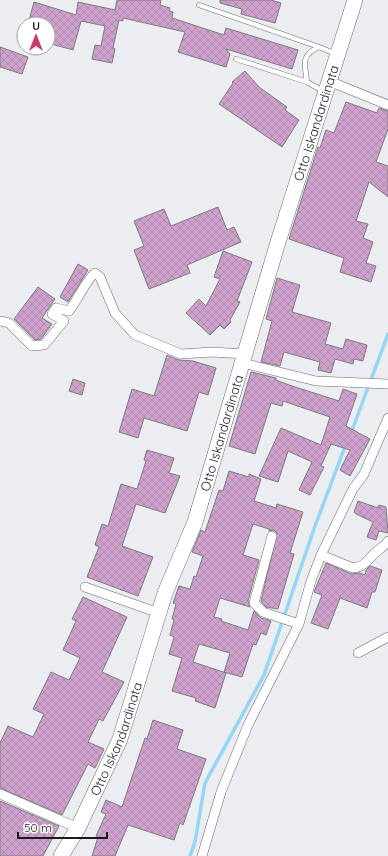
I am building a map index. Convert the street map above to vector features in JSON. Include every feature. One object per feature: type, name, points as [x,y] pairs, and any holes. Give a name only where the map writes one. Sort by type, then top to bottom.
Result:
[{"type":"main road","name":"Otto Iskandardinata","points":[[61,856],[78,828],[120,739],[165,593],[195,522],[327,87],[355,0]]},
{"type":"street","points":[[327,87],[388,105]]},
{"type":"street","points":[[1,321],[9,323],[32,346],[44,345],[64,322],[52,314],[56,308],[69,312],[81,295],[85,284],[92,275],[96,274],[100,277],[115,313],[136,335],[181,354],[212,352],[244,358],[316,381],[388,384]]},
{"type":"street","points":[[202,856],[221,792],[248,725],[298,624],[311,581],[322,555],[353,489],[364,474],[388,418]]},
{"type":"street","points":[[272,536],[254,602],[264,612],[298,624]]},
{"type":"street","points":[[322,555],[353,568],[366,564],[378,551],[385,547],[388,542]]},
{"type":"street","points":[[85,587],[159,614]]},
{"type":"street","points":[[358,653],[388,637]]},
{"type":"street","points":[[0,794],[78,828]]},
{"type":"lane","points":[[199,5],[338,54]]},
{"type":"lane","points":[[307,82],[305,70],[306,57],[312,50],[319,47]]},
{"type":"lane","points":[[236,59],[327,87]]},
{"type":"building","points":[[117,0],[161,0],[160,5],[170,8],[169,11],[173,12],[172,18],[224,35],[226,28],[298,50],[292,69],[226,49],[230,54],[226,67],[178,52],[185,32],[123,18],[123,21],[119,20],[113,48],[115,49],[112,63],[92,59],[95,45],[101,46],[105,26],[81,21],[73,50],[56,45],[56,16],[30,16],[34,2],[76,15],[78,2],[115,10]]},
{"type":"building","points":[[220,0],[271,0],[281,3],[275,23],[241,14],[242,9],[220,3]]},
{"type":"building","points":[[0,47],[16,53],[16,56],[28,57],[22,74],[0,67]]},
{"type":"building","points":[[245,71],[259,87],[287,107],[285,110],[299,120],[282,147],[219,104],[233,83],[232,82]]},
{"type":"building","points":[[346,102],[377,113],[379,108],[388,111],[388,129],[376,162],[388,166],[388,197],[369,182],[356,221],[368,224],[363,238],[373,242],[366,263],[376,266],[371,282],[340,272],[344,258],[289,239],[318,147],[320,148],[326,130],[334,133]]},
{"type":"building","points":[[218,207],[227,230],[234,227],[241,242],[187,265],[190,273],[149,289],[134,250],[144,246],[134,221],[164,209],[171,226]]},
{"type":"building","points":[[223,251],[252,262],[237,301],[240,302],[230,320],[231,322],[224,329],[220,325],[210,335],[186,313],[199,299],[206,306],[220,279],[214,277]]},
{"type":"building","points":[[78,264],[88,270],[68,302],[60,297]]},
{"type":"building","points":[[277,278],[300,285],[292,312],[331,323],[325,344],[343,349],[346,339],[367,345],[363,361],[354,359],[353,364],[335,359],[331,373],[318,370],[320,362],[284,352],[280,366],[261,362],[272,321],[266,319]]},
{"type":"building","points":[[38,287],[55,299],[42,318],[52,324],[41,339],[35,340],[14,319]]},
{"type":"building","points":[[167,355],[179,360],[193,361],[216,368],[208,395],[199,392],[187,431],[144,418],[138,438],[119,432],[132,389],[154,396]]},
{"type":"building","points":[[251,372],[276,378],[276,380],[289,385],[339,401],[343,389],[357,394],[346,426],[370,439],[350,476],[340,470],[350,450],[331,444],[321,466],[324,467],[310,495],[299,490],[312,462],[288,451],[278,482],[259,476],[281,428],[321,445],[330,417],[283,401],[282,406],[271,403],[255,454],[229,446]]},
{"type":"building","points":[[73,379],[85,383],[82,395],[69,391]]},
{"type":"building","points":[[147,450],[174,458],[169,473],[180,476],[165,513],[136,504],[122,546],[153,557],[138,596],[87,577],[99,547],[95,545],[102,524],[108,526],[121,484],[137,489],[146,461],[144,460]]},
{"type":"building","points":[[229,471],[249,477],[249,474],[261,479],[254,501],[276,508],[277,504],[303,512],[290,553],[294,554],[278,609],[266,607],[261,601],[277,533],[274,530],[269,531],[269,529],[253,524],[243,555],[259,560],[248,601],[250,607],[220,598],[214,617],[222,619],[221,621],[248,630],[254,611],[261,618],[271,621],[266,635],[261,633],[256,645],[253,644],[242,677],[224,672],[230,653],[199,644],[193,662],[226,673],[215,708],[195,701],[196,698],[172,691],[182,658],[169,654],[174,637],[170,635],[176,604],[173,603],[179,586],[190,589],[194,576],[196,577],[203,556],[192,552],[201,530],[205,532],[219,490],[223,491]]},
{"type":"building","points":[[358,501],[378,508],[379,505],[386,507],[388,533],[379,531],[376,540],[367,537],[373,522],[354,512]]},
{"type":"building","points":[[326,563],[351,574],[360,573],[365,575],[366,570],[370,566],[382,570],[375,592],[372,592],[367,608],[340,598],[328,629],[311,623],[322,595],[314,592]]},
{"type":"building","points":[[83,597],[127,617],[102,672],[124,682],[103,721],[99,719],[88,742],[104,749],[95,768],[88,764],[62,815],[0,788],[0,743],[8,726],[33,737],[44,714],[33,709],[51,672],[69,680],[80,658],[63,650],[76,621],[72,619]]},
{"type":"building","points":[[153,720],[183,730],[177,749],[206,759],[183,825],[180,823],[174,840],[128,825],[115,856],[92,856],[98,837],[96,836],[106,814],[101,812],[106,800],[122,807],[145,738],[147,739]]},
{"type":"building","points":[[0,801],[59,826],[43,856],[0,856]]},
{"type":"waterway","points":[[351,433],[388,334]]},
{"type":"waterway","points":[[190,856],[195,842],[205,783],[264,675],[315,526],[346,444]]}]
